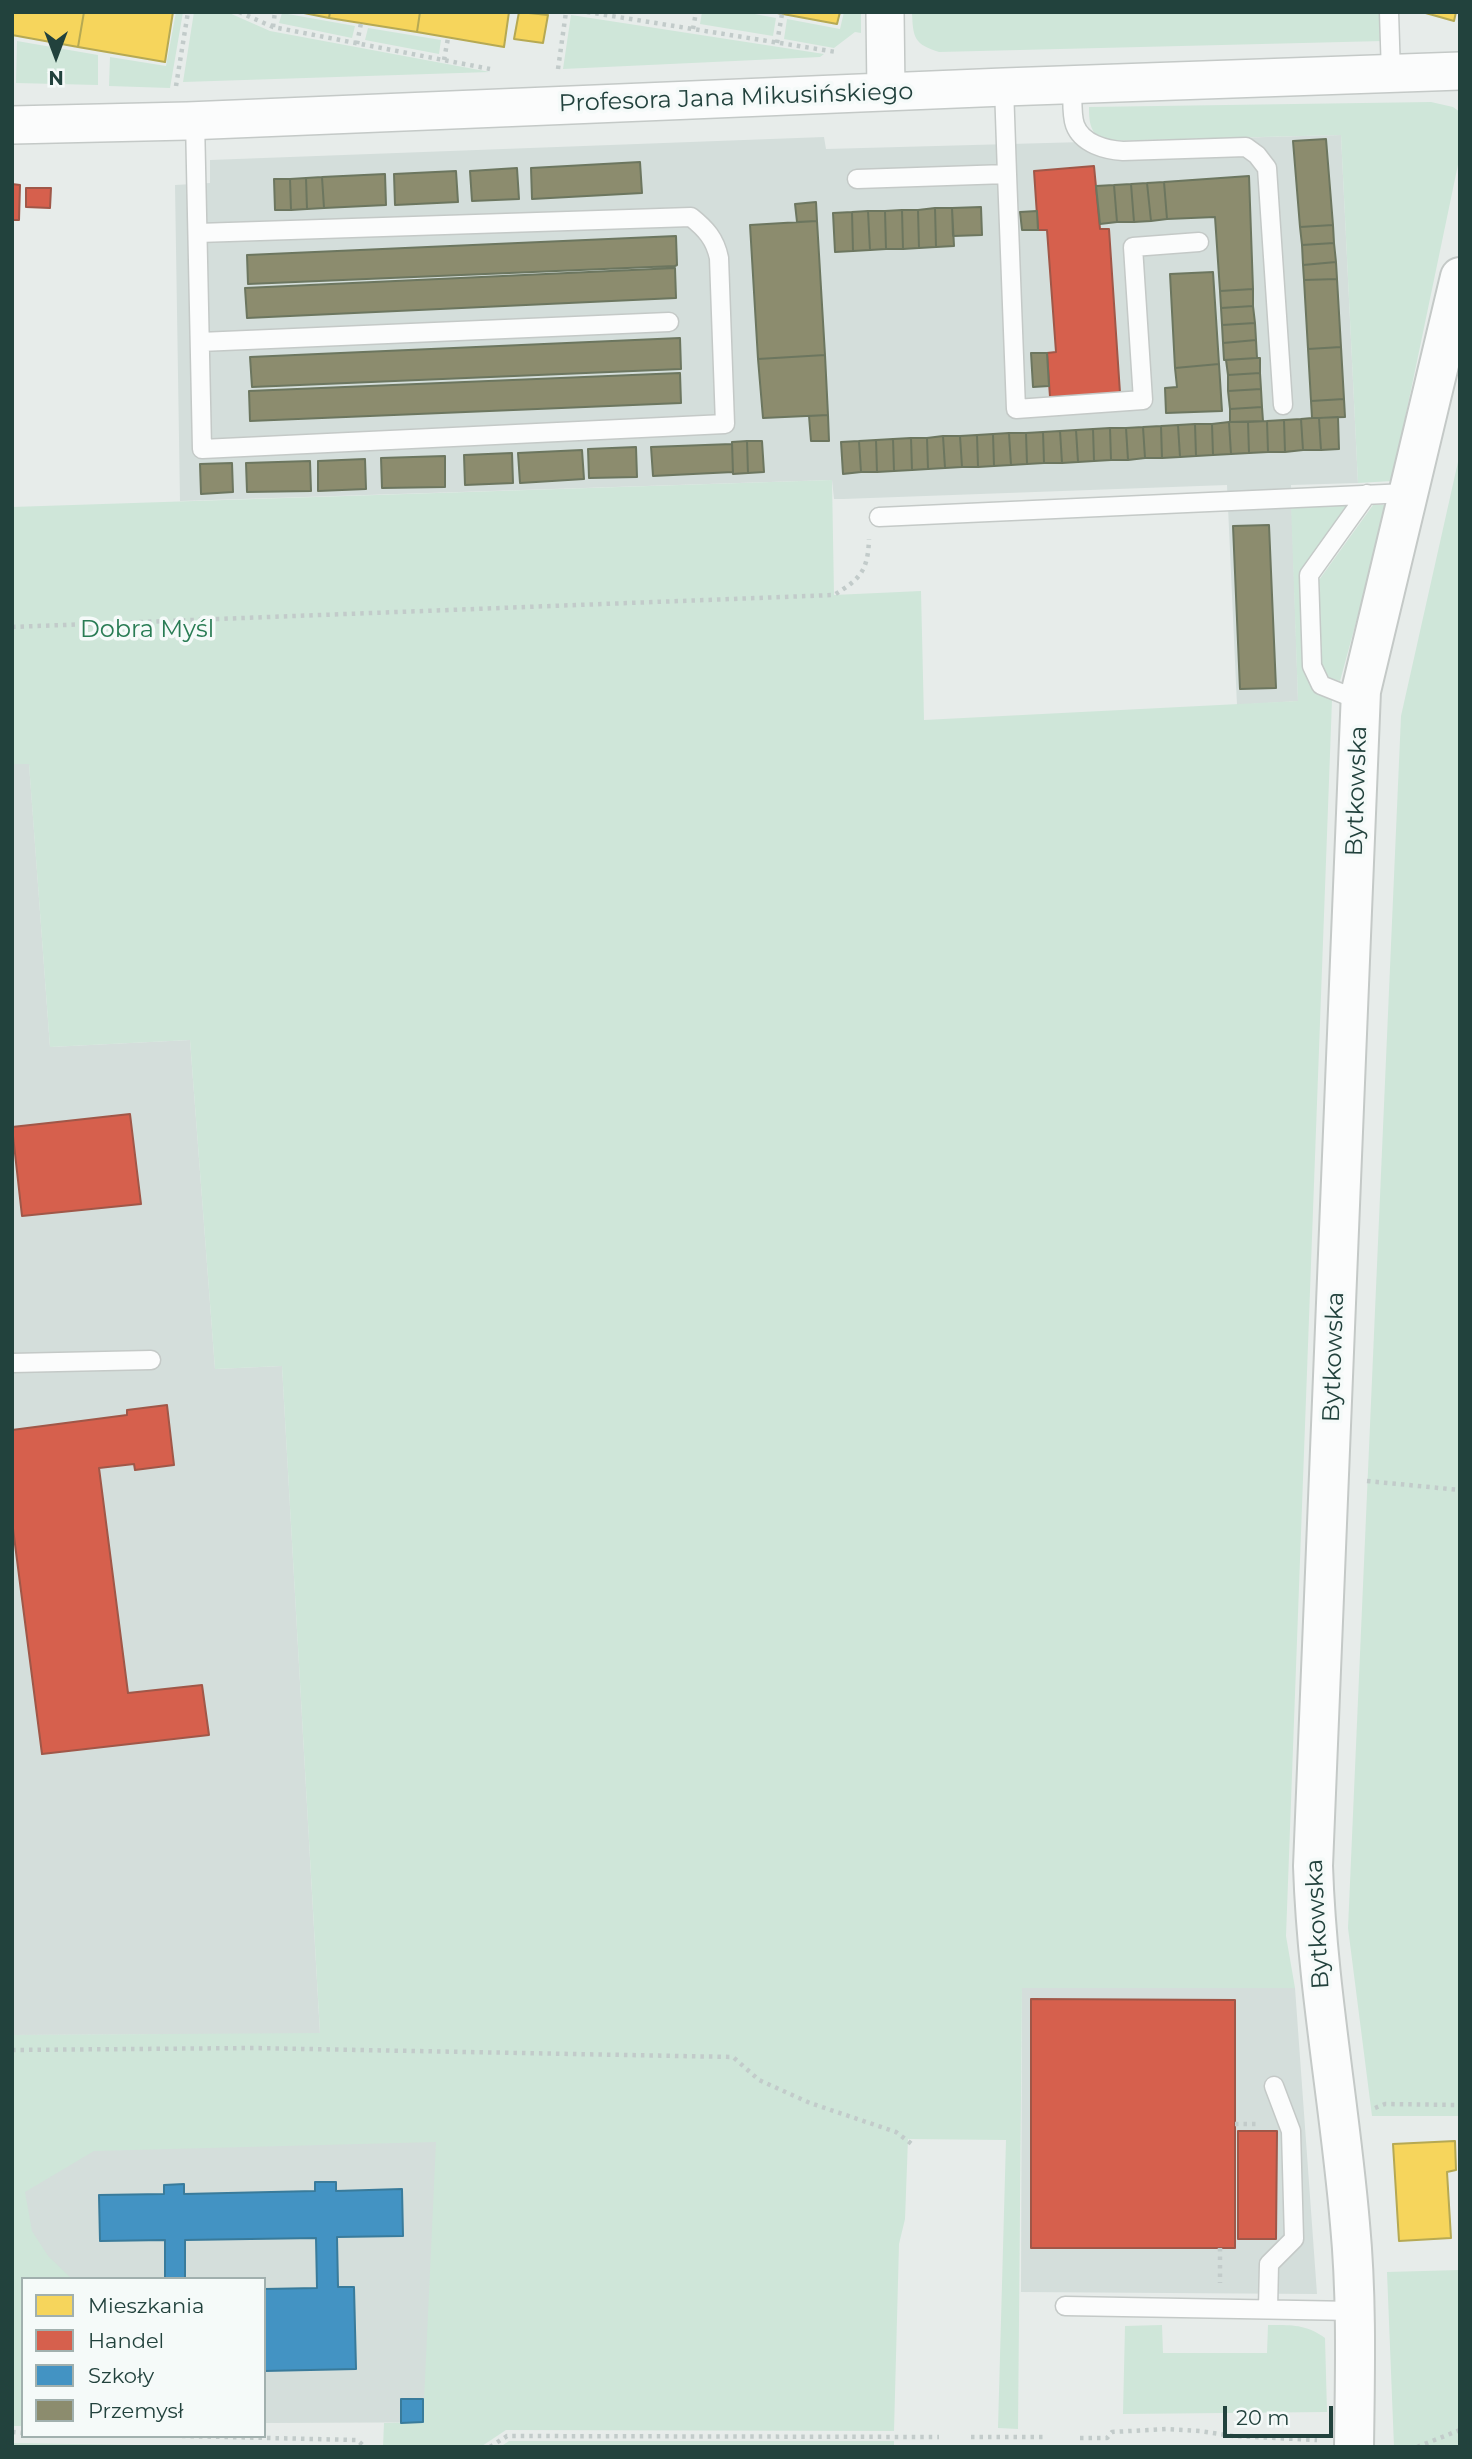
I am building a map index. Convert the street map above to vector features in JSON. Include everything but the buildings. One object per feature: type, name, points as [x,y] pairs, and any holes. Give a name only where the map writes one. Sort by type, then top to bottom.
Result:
[{"type":"street","points":[[885,12],[886,92]]},
{"type":"street","name":"Profesora Jana Mikusińskiego","points":[[12,125],[1460,71]]},
{"type":"street","name":"Bytkowska","points":[[1339,2444],[1354,2311],[1351,2226],[1321,1988],[1313,1866],[1361,691],[1460,277]]},
{"type":"lane","points":[[1389,12],[1391,74]]},
{"type":"lane","points":[[1072,85],[1074,124],[1082,136],[1108,150],[1246,148],[1257,155],[1267,168],[1283,405]]},
{"type":"lane","points":[[1004,87],[1016,409],[1143,400],[1133,247],[1199,242]]},
{"type":"lane","points":[[195,120],[202,449],[725,424],[719,258],[716,244],[705,229],[691,217],[198,233]]},
{"type":"lane","points":[[857,178],[1007,174]]},
{"type":"lane","points":[[200,342],[669,322]]},
{"type":"lane","points":[[879,517],[1407,493]]},
{"type":"lane","points":[[1361,701],[1321,685],[1312,666],[1309,575],[1367,494]]},
{"type":"lane","points":[[12,1363],[151,1360]]},
{"type":"lane","points":[[1268,2309],[1269,2264],[1294,2239],[1291,2132],[1274,2086]]},
{"type":"lane","points":[[1065,2306],[1354,2311]]},
{"type":"path","points":[[176,87],[188,12]]},
{"type":"path","points":[[239,12],[273,27],[497,70]]},
{"type":"path","points":[[273,27],[275,12]]},
{"type":"path","points":[[557,74],[566,12]]},
{"type":"path","points":[[587,12],[835,52]]},
{"type":"path","points":[[693,29],[696,12]]},
{"type":"path","points":[[777,43],[782,14]]},
{"type":"path","points":[[357,44],[361,23]]},
{"type":"path","points":[[444,60],[448,38]]},
{"type":"path","points":[[12,627],[834,595],[860,577],[867,562],[870,528],[879,517]]},
{"type":"path","points":[[1361,1480],[1460,1490]]},
{"type":"path","points":[[12,2050],[254,2048],[733,2057],[759,2080],[810,2103],[896,2132],[913,2146]]},
{"type":"path","points":[[1374,2109],[1385,2104],[1460,2105]]},
{"type":"path","points":[[1236,2124],[1251,2124]]},
{"type":"path","points":[[1080,2438],[1107,2438],[1112,2432],[1138,2429],[1166,2429],[1339,2444]]},
{"type":"path","points":[[1417,2447],[1460,2430]]},
{"type":"path","points":[[490,2447],[508,2436],[939,2437]]},
{"type":"path","points":[[971,2437],[1047,2437]]},
{"type":"path","points":[[266,2438],[357,2440],[365,2447]]},
{"type":"shaded area","points":[[1341,135],[1358,483],[1291,485],[1298,701],[1237,705],[1227,485],[834,499],[832,480],[180,501],[175,185],[210,183],[210,160],[824,137],[826,149]]},
{"type":"shaded area","points":[[29,763],[50,1047],[190,1040],[215,1369],[282,1366],[320,2034],[12,2035],[12,764]]},
{"type":"shaded area","points":[[1022,1988],[1295,1988],[1317,2294],[1021,2292]]},
{"type":"shaded area","points":[[736,2100],[734,2421],[266,2423],[266,2277],[23,2277],[12,2105]]},
{"type":"green space","points":[[176,12],[183,12],[170,88],[109,86],[110,57],[166,66]]},
{"type":"green space","points":[[194,12],[227,12],[270,31],[490,72],[183,82]]},
{"type":"green space","points":[[702,12],[744,12],[776,18],[773,36],[700,24]]},
{"type":"green space","points":[[844,12],[861,12],[861,33],[855,32],[834,48],[784,39],[787,19],[840,29]]},
{"type":"green space","points":[[912,12],[1382,12],[1383,41],[939,52],[924,46],[916,39]]},
{"type":"green space","points":[[282,13],[355,26],[352,38],[279,23]]},
{"type":"green space","points":[[571,15],[824,54],[820,57],[563,69]]},
{"type":"green space","points":[[368,28],[441,40],[439,54],[365,40]]},
{"type":"green space","points":[[17,41],[98,55],[98,85],[16,83]]},
{"type":"green space","points":[[1431,102],[1453,107],[1460,112],[1460,155],[1392,481],[1358,483],[1341,135],[1101,141],[1091,125],[1089,107]]},
{"type":"green space","points":[[1460,453],[1460,2116],[1372,2116],[1348,1928],[1401,716]]},
{"type":"green space","name":"Dobra Myśl","points":[[832,480],[834,595],[921,591],[924,720],[1298,701],[1291,505],[1349,502],[1301,572],[1305,669],[1316,691],[1332,700],[1286,1936],[1295,1988],[1022,1988],[1018,2429],[998,2428],[1006,2140],[908,2139],[905,2219],[899,2244],[894,2431],[506,2430],[482,2446],[383,2447],[384,2423],[423,2422],[436,2142],[94,2151],[25,2192],[32,2231],[48,2256],[70,2277],[21,2277],[21,2426],[12,2426],[12,2035],[320,2033],[282,1366],[215,1369],[190,1040],[50,1047],[29,764],[12,764],[12,507]]},
{"type":"green space","points":[[1373,505],[1388,505],[1340,681],[1329,678],[1322,667],[1319,580]]},
{"type":"green space","points":[[1460,2270],[1460,2447],[1394,2447],[1387,2272]]},
{"type":"green space","points":[[1162,2325],[1163,2353],[1267,2353],[1268,2325],[1298,2326],[1318,2333],[1325,2338],[1327,2412],[1123,2414],[1125,2326]]},
{"type":"green space","points":[[509,2441],[894,2441],[894,2447],[500,2447]]},
{"type":"green space","points":[[12,2443],[257,2447],[12,2447]]}]
